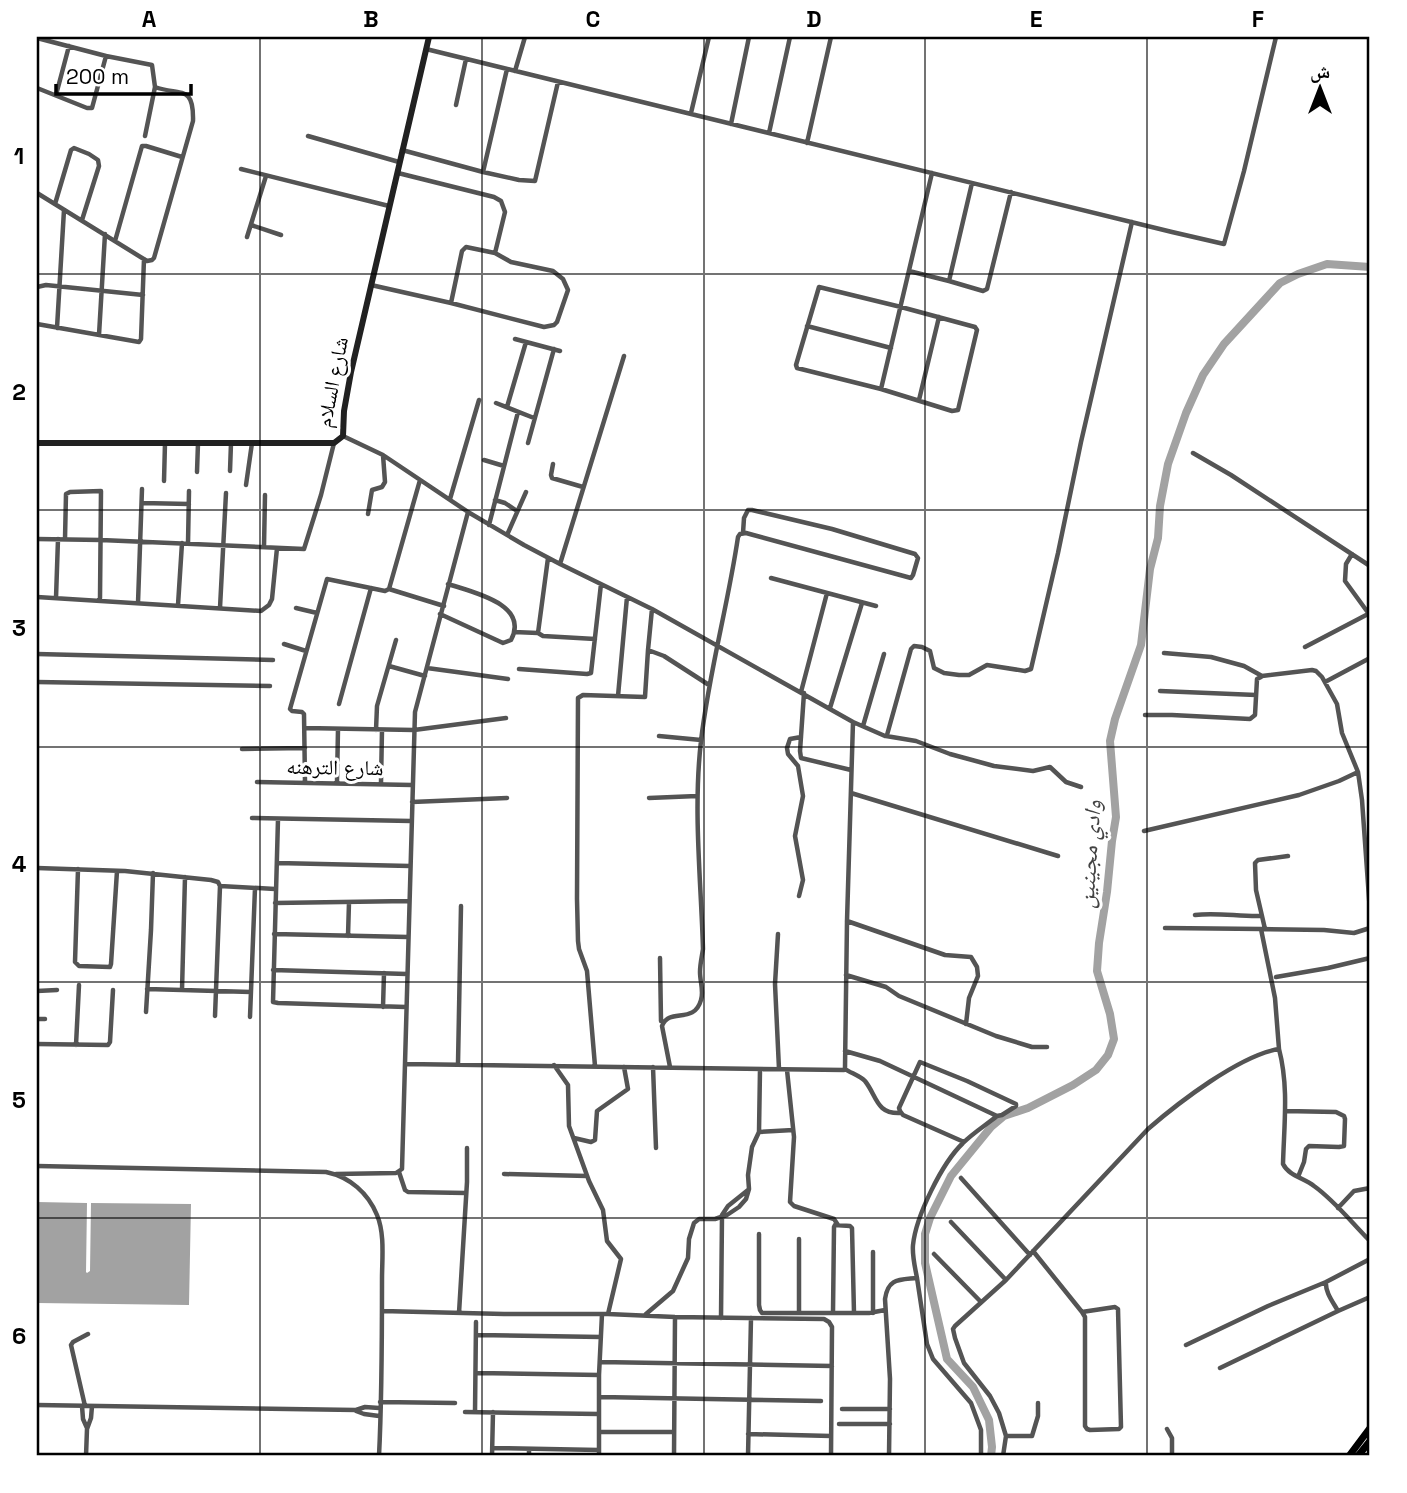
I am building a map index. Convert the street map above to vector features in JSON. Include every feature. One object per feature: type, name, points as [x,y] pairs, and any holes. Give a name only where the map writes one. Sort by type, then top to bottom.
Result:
[{"type":"highway","points":[[1349,1456],[1370,1428]]},
{"type":"highway","points":[[1358,1456],[1370,1441]]},
{"type":"main road","name":"شارع السلام","points":[[37,443],[334,443],[343,436],[348,384],[429,37]]},
{"type":"street","points":[[515,71],[525,37]]},
{"type":"street","points":[[691,113],[709,37]]},
{"type":"street","points":[[731,124],[749,37]]},
{"type":"street","points":[[769,133],[790,37]]},
{"type":"street","points":[[807,143],[831,37]]},
{"type":"street","points":[[426,49],[1224,244],[1276,37]]},
{"type":"street","points":[[37,38],[152,65],[155,87],[145,136]]},
{"type":"street","points":[[56,95],[69,46]]},
{"type":"street","points":[[37,88],[92,108],[106,56]]},
{"type":"street","points":[[456,105],[466,59]]},
{"type":"street","points":[[483,172],[507,69]]},
{"type":"street","points":[[402,150],[483,172],[534,181],[558,82]]},
{"type":"street","points":[[37,192],[144,259],[150,261],[154,258],[193,121],[190,98],[182,93],[155,87]]},
{"type":"street","points":[[308,136],[399,162]]},
{"type":"street","points":[[115,241],[142,146],[182,157]]},
{"type":"street","points":[[55,204],[71,150],[89,154],[98,160],[99,166],[82,220]]},
{"type":"street","points":[[241,169],[388,206]]},
{"type":"street","points":[[397,172],[498,199],[504,205],[505,212],[495,253]]},
{"type":"street","points":[[881,389],[932,173]]},
{"type":"street","points":[[247,237],[266,176]]},
{"type":"street","points":[[949,281],[972,183]]},
{"type":"street","points":[[909,271],[983,291],[987,289],[1011,192]]},
{"type":"street","points":[[57,328],[64,209]]},
{"type":"street","points":[[885,736],[912,647],[922,647],[930,651],[934,668],[948,674],[965,675],[987,665],[1025,671],[1031,668],[1132,222]]},
{"type":"street","points":[[251,225],[281,235]]},
{"type":"street","points":[[99,335],[104,234]]},
{"type":"street","points":[[370,285],[549,327],[557,322],[568,293],[567,286],[558,274],[511,262],[495,253],[470,248],[463,249],[452,303]]},
{"type":"street","points":[[37,324],[137,343],[140,341],[144,259]]},
{"type":"street","points":[[37,286],[143,295]]},
{"type":"street","points":[[819,287],[901,307],[976,328],[959,407],[955,411],[797,368],[819,287]]},
{"type":"street","points":[[919,400],[939,317]]},
{"type":"street","points":[[807,326],[891,348]]},
{"type":"street","points":[[514,339],[560,351]]},
{"type":"street","points":[[507,407],[526,342]]},
{"type":"street","points":[[528,443],[554,349]]},
{"type":"street","points":[[560,564],[624,356]]},
{"type":"street","points":[[450,499],[479,400]]},
{"type":"street","points":[[496,403],[534,418]]},
{"type":"street","points":[[489,524],[518,412]]},
{"type":"street","points":[[343,436],[383,455],[468,512],[548,558],[652,609],[853,722],[885,736],[916,741],[994,766],[1033,771],[1050,767],[1066,782],[1081,787]]},
{"type":"street","points":[[164,443],[164,481]]},
{"type":"street","points":[[197,472],[198,443]]},
{"type":"street","points":[[230,471],[231,443]]},
{"type":"street","points":[[246,485],[253,443]]},
{"type":"street","points":[[37,539],[305,548],[334,443]]},
{"type":"street","points":[[1193,453],[1370,566]]},
{"type":"street","points":[[368,514],[372,490],[382,487],[386,482],[383,455]]},
{"type":"street","points":[[484,460],[504,466]]},
{"type":"street","points":[[553,464],[552,478],[583,488]]},
{"type":"street","points":[[389,589],[420,480]]},
{"type":"street","points":[[138,603],[142,489]]},
{"type":"street","points":[[65,539],[66,494],[99,491],[102,494],[98,601]]},
{"type":"street","points":[[178,606],[189,491]]},
{"type":"street","points":[[507,535],[526,492]]},
{"type":"street","points":[[220,608],[226,493]]},
{"type":"street","points":[[264,547],[265,495]]},
{"type":"street","points":[[495,500],[517,511]]},
{"type":"street","points":[[142,503],[189,504]]},
{"type":"street","points":[[662,1026],[667,1018],[690,1015],[702,998],[700,970],[703,949],[697,796],[701,740],[738,537],[743,533],[746,513],[752,510],[832,529],[915,554],[918,558],[911,578],[743,533]]},
{"type":"street","points":[[466,1193],[408,1192],[400,1172],[415,712],[468,512]]},
{"type":"street","points":[[56,598],[58,539]]},
{"type":"street","points":[[37,597],[261,611],[269,605],[272,598],[277,547]]},
{"type":"street","points":[[1306,648],[1370,614],[1345,581],[1346,564],[1352,554]]},
{"type":"street","points":[[538,633],[548,558]]},
{"type":"street","points":[[771,578],[876,606]]},
{"type":"street","points":[[305,782],[303,713],[292,712],[290,709],[327,579],[385,591],[389,589],[443,606]]},
{"type":"street","points":[[440,614],[503,643],[511,640],[514,632],[513,620],[506,608],[493,600],[448,584]]},
{"type":"street","points":[[519,669],[590,674],[601,584]]},
{"type":"street","points":[[339,704],[371,588]]},
{"type":"street","points":[[827,593],[803,693],[800,751],[801,758],[851,770]]},
{"type":"street","points":[[618,696],[627,597]]},
{"type":"street","points":[[830,708],[862,603]]},
{"type":"street","points":[[296,608],[317,613]]},
{"type":"street","points":[[595,1066],[587,971],[578,941],[578,698],[583,695],[645,697],[652,609]]},
{"type":"street","points":[[514,632],[595,639]]},
{"type":"street","points":[[381,783],[377,706],[396,640]]},
{"type":"street","points":[[284,644],[306,651]]},
{"type":"street","points":[[648,650],[664,656],[709,685]]},
{"type":"street","points":[[1164,653],[1220,659],[1244,666],[1262,676]]},
{"type":"street","points":[[37,654],[273,660]]},
{"type":"street","points":[[863,726],[884,654]]},
{"type":"street","points":[[1325,682],[1370,658]]},
{"type":"street","points":[[389,666],[425,676]]},
{"type":"street","points":[[427,668],[508,679]]},
{"type":"street","points":[[1145,715],[1250,719],[1255,715],[1257,680],[1262,676],[1312,670],[1318,673],[1337,704],[1342,733],[1358,772],[1367,827],[1370,912]]},
{"type":"street","points":[[37,682],[270,686]]},
{"type":"street","points":[[1160,691],[1256,695]]},
{"type":"street","points":[[305,728],[414,730],[506,718]]},
{"type":"street","points":[[845,1069],[853,722]]},
{"type":"street","points":[[337,782],[338,729]]},
{"type":"street","points":[[659,736],[701,740]]},
{"type":"street","points":[[799,896],[803,880],[795,836],[803,796],[798,766],[790,757],[787,748],[790,739],[801,737]]},
{"type":"street","points":[[242,750],[305,748]]},
{"type":"street","points":[[1144,831],[1299,795],[1358,772]]},
{"type":"street","name":"شارع الترهنه","points":[[257,782],[412,785]]},
{"type":"street","points":[[851,793],[1058,856]]},
{"type":"street","points":[[649,797],[697,796]]},
{"type":"street","points":[[412,802],[507,799]]},
{"type":"street","points":[[252,818],[411,821]]},
{"type":"street","points":[[278,818],[272,1000],[275,1003],[406,1007]]},
{"type":"street","points":[[1288,856],[1258,860],[1255,863],[1256,890],[1275,999],[1284,1073],[1283,1164],[1287,1171],[1317,1188],[1370,1241]]},
{"type":"street","points":[[277,863],[410,866]]},
{"type":"street","points":[[37,868],[153,873],[218,882],[215,1016]]},
{"type":"street","points":[[78,869],[75,962],[77,965],[89,967],[111,966],[117,871]]},
{"type":"street","points":[[146,1012],[153,873]]},
{"type":"street","points":[[182,990],[185,877]]},
{"type":"street","points":[[220,886],[276,890]]},
{"type":"street","points":[[250,1017],[255,888]]},
{"type":"street","points":[[275,903],[409,901]]},
{"type":"street","points":[[348,936],[349,902]]},
{"type":"street","points":[[458,1063],[461,906]]},
{"type":"street","points":[[1195,915],[1262,916]]},
{"type":"street","points":[[1247,916],[1247,929]]},
{"type":"street","points":[[847,920],[945,956],[971,957],[978,972],[969,998],[966,1024]]},
{"type":"street","points":[[1165,928],[1312,929],[1354,933],[1370,928]]},
{"type":"street","points":[[274,934],[408,937]]},
{"type":"street","points":[[778,934],[775,984],[779,1069]]},
{"type":"street","points":[[660,958],[660,1006],[670,1067]]},
{"type":"street","points":[[1276,977],[1370,958]]},
{"type":"street","points":[[273,970],[407,974]]},
{"type":"street","points":[[383,1007],[384,973]]},
{"type":"street","points":[[846,975],[886,988],[896,995],[996,1036],[1032,1047],[1047,1047]]},
{"type":"street","points":[[76,1045],[79,985]]},
{"type":"street","points":[[147,989],[251,992]]},
{"type":"street","points":[[37,991],[57,990]]},
{"type":"street","points":[[37,1044],[107,1046],[113,990]]},
{"type":"street","points":[[37,1019],[45,1019]]},
{"type":"street","points":[[1003,1456],[1006,1436],[999,1413],[990,1396],[964,1363],[953,1332],[955,1326],[1006,1280],[1163,1116],[1222,1074],[1267,1050],[1279,1048]]},
{"type":"street","points":[[845,1051],[880,1061],[998,1116]]},
{"type":"street","points":[[900,1113],[920,1062],[1016,1104],[964,1142],[947,1162],[930,1195],[913,1243],[927,1344],[933,1359],[971,1403],[981,1430],[981,1456]]},
{"type":"street","points":[[405,1063],[845,1069],[864,1081],[883,1109],[890,1113],[900,1113],[964,1142]]},
{"type":"street","points":[[492,1448],[599,1453],[601,1337],[621,1259],[607,1241],[603,1210],[569,1126],[568,1085],[554,1065]]},
{"type":"street","points":[[573,1138],[591,1142],[594,1140],[597,1111],[628,1088],[624,1067]]},
{"type":"street","points":[[653,1067],[656,1148]]},
{"type":"street","points":[[645,1315],[673,1291],[688,1258],[689,1238],[694,1223],[699,1219],[721,1217],[743,1203],[749,1189],[752,1147],[759,1132],[760,1069]]},
{"type":"street","points":[[787,1070],[794,1148],[791,1204],[834,1219],[838,1226]]},
{"type":"street","points":[[1285,1111],[1336,1112],[1345,1119],[1344,1146],[1309,1146],[1298,1177]]},
{"type":"street","points":[[759,1132],[793,1130]]},
{"type":"street","points":[[459,1313],[467,1148]]},
{"type":"street","points":[[37,1167],[336,1174],[400,1172]]},
{"type":"street","points":[[336,1174],[362,1191],[380,1223],[382,1311],[379,1456]]},
{"type":"street","points":[[504,1174],[587,1176]]},
{"type":"street","points":[[961,1178],[1082,1312],[1085,1320],[1085,1426],[1090,1430],[1119,1429],[1118,1309],[1115,1307],[1082,1312]]},
{"type":"street","points":[[1338,1208],[1354,1191],[1370,1188]]},
{"type":"street","points":[[721,1217],[722,1318]]},
{"type":"street","points":[[951,1222],[1006,1280]]},
{"type":"street","points":[[834,1313],[834,1227],[838,1226],[852,1228],[854,1313]]},
{"type":"street","points":[[759,1234],[760,1310],[764,1313],[873,1313],[885,1310]]},
{"type":"street","points":[[799,1239],[799,1312]]},
{"type":"street","points":[[873,1252],[873,1313]]},
{"type":"street","points":[[934,1254],[981,1302]]},
{"type":"street","points":[[1186,1345],[1326,1282],[1370,1259]]},
{"type":"street","points":[[889,1456],[886,1293],[889,1285],[897,1280],[917,1278]]},
{"type":"street","points":[[1326,1282],[1329,1296],[1338,1311]]},
{"type":"street","points":[[1220,1368],[1370,1297]]},
{"type":"street","points":[[382,1311],[818,1318],[828,1321],[832,1327],[831,1456]]},
{"type":"street","points":[[674,1456],[675,1317]]},
{"type":"street","points":[[748,1456],[751,1318]]},
{"type":"street","points":[[475,1412],[476,1322]]},
{"type":"street","points":[[87,1429],[71,1345],[88,1334]]},
{"type":"street","points":[[477,1335],[601,1337]]},
{"type":"street","points":[[600,1362],[832,1366]]},
{"type":"street","points":[[476,1373],[599,1375]]},
{"type":"street","points":[[600,1397],[821,1401]]},
{"type":"street","points":[[37,1405],[356,1410],[379,1405],[455,1403]]},
{"type":"street","points":[[1006,1436],[1032,1436],[1038,1416],[1038,1403]]},
{"type":"street","points":[[86,1456],[87,1429],[92,1406]]},
{"type":"street","points":[[842,1409],[890,1409]]},
{"type":"street","points":[[356,1410],[379,1416]]},
{"type":"street","points":[[465,1412],[599,1414]]},
{"type":"street","points":[[492,1456],[493,1412]]},
{"type":"street","points":[[839,1423],[890,1423]]},
{"type":"street","points":[[1167,1429],[1172,1438],[1172,1456]]},
{"type":"street","points":[[599,1432],[674,1432]]},
{"type":"street","points":[[748,1434],[831,1436]]},
{"type":"street","points":[[529,1449],[529,1456]]},
{"type":"shaded area","points":[[37,1202],[87,1203],[87,1273],[90,1271],[91,1203],[191,1204],[189,1305],[37,1303]]},
{"type":"waterway","name":"وادي مجينين","points":[[991,1456],[989,1420],[973,1387],[947,1359],[925,1263],[925,1234],[951,1176],[991,1127],[1004,1116],[1028,1108],[1096,1070],[1108,1055],[1114,1039],[1110,1014],[1097,971],[1116,817],[1110,741],[1141,645],[1150,569],[1158,538],[1160,506],[1168,464],[1203,375],[1224,344],[1280,283],[1327,264],[1370,267]]}]
